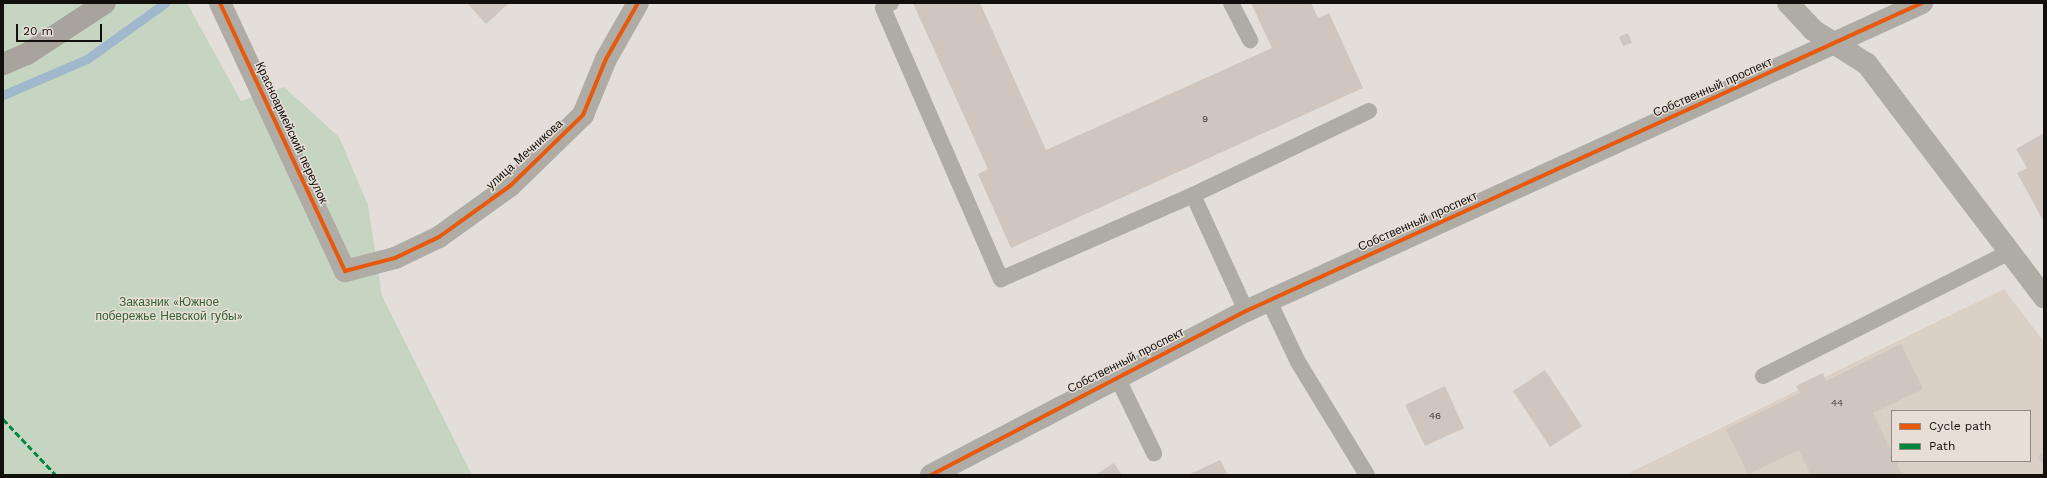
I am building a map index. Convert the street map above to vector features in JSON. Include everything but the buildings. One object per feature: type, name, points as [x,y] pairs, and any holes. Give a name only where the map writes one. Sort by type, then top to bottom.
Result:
[{"type":"main road","points":[[3,64],[27,54],[104,3]]},
{"type":"street","name":"Красноармейский переулок","points":[[220,3],[345,271]]},
{"type":"street","name":"улица Мечникова","points":[[345,271],[395,258],[439,237],[510,186],[583,115],[606,59],[638,3]]},
{"type":"street","points":[[1788,3],[1813,30],[1866,64],[2044,297]]},
{"type":"street","name":"Собственный проспект","points":[[931,475],[1246,311],[1922,3]]},
{"type":"lane","points":[[891,3],[883,8],[1002,279],[1193,195],[1369,111]]},
{"type":"lane","points":[[1231,3],[1250,40]]},
{"type":"lane","points":[[1193,195],[1246,311]]},
{"type":"lane","points":[[1763,376],[2010,252]]},
{"type":"lane","points":[[1269,301],[1298,362],[1368,475]]},
{"type":"lane","points":[[1118,377],[1154,453]]},
{"type":"shaded area","points":[[2004,289],[2044,342],[2044,475],[1625,475]]},
{"type":"green space","name":"Заказник «Южное побережье Невской губы»","points":[[3,3],[187,3],[241,101],[284,87],[339,137],[368,205],[382,296],[472,475],[3,475]]},
{"type":"waterway","points":[[3,95],[87,59],[165,3]]},
{"type":"marked path","points":[[3,419],[56,475]]},
{"type":"cycle path","points":[[220,3],[345,271],[395,258],[439,237],[510,186],[583,115],[606,59],[638,3]]},
{"type":"cycle path","points":[[931,475],[1246,311],[1922,3]]}]
